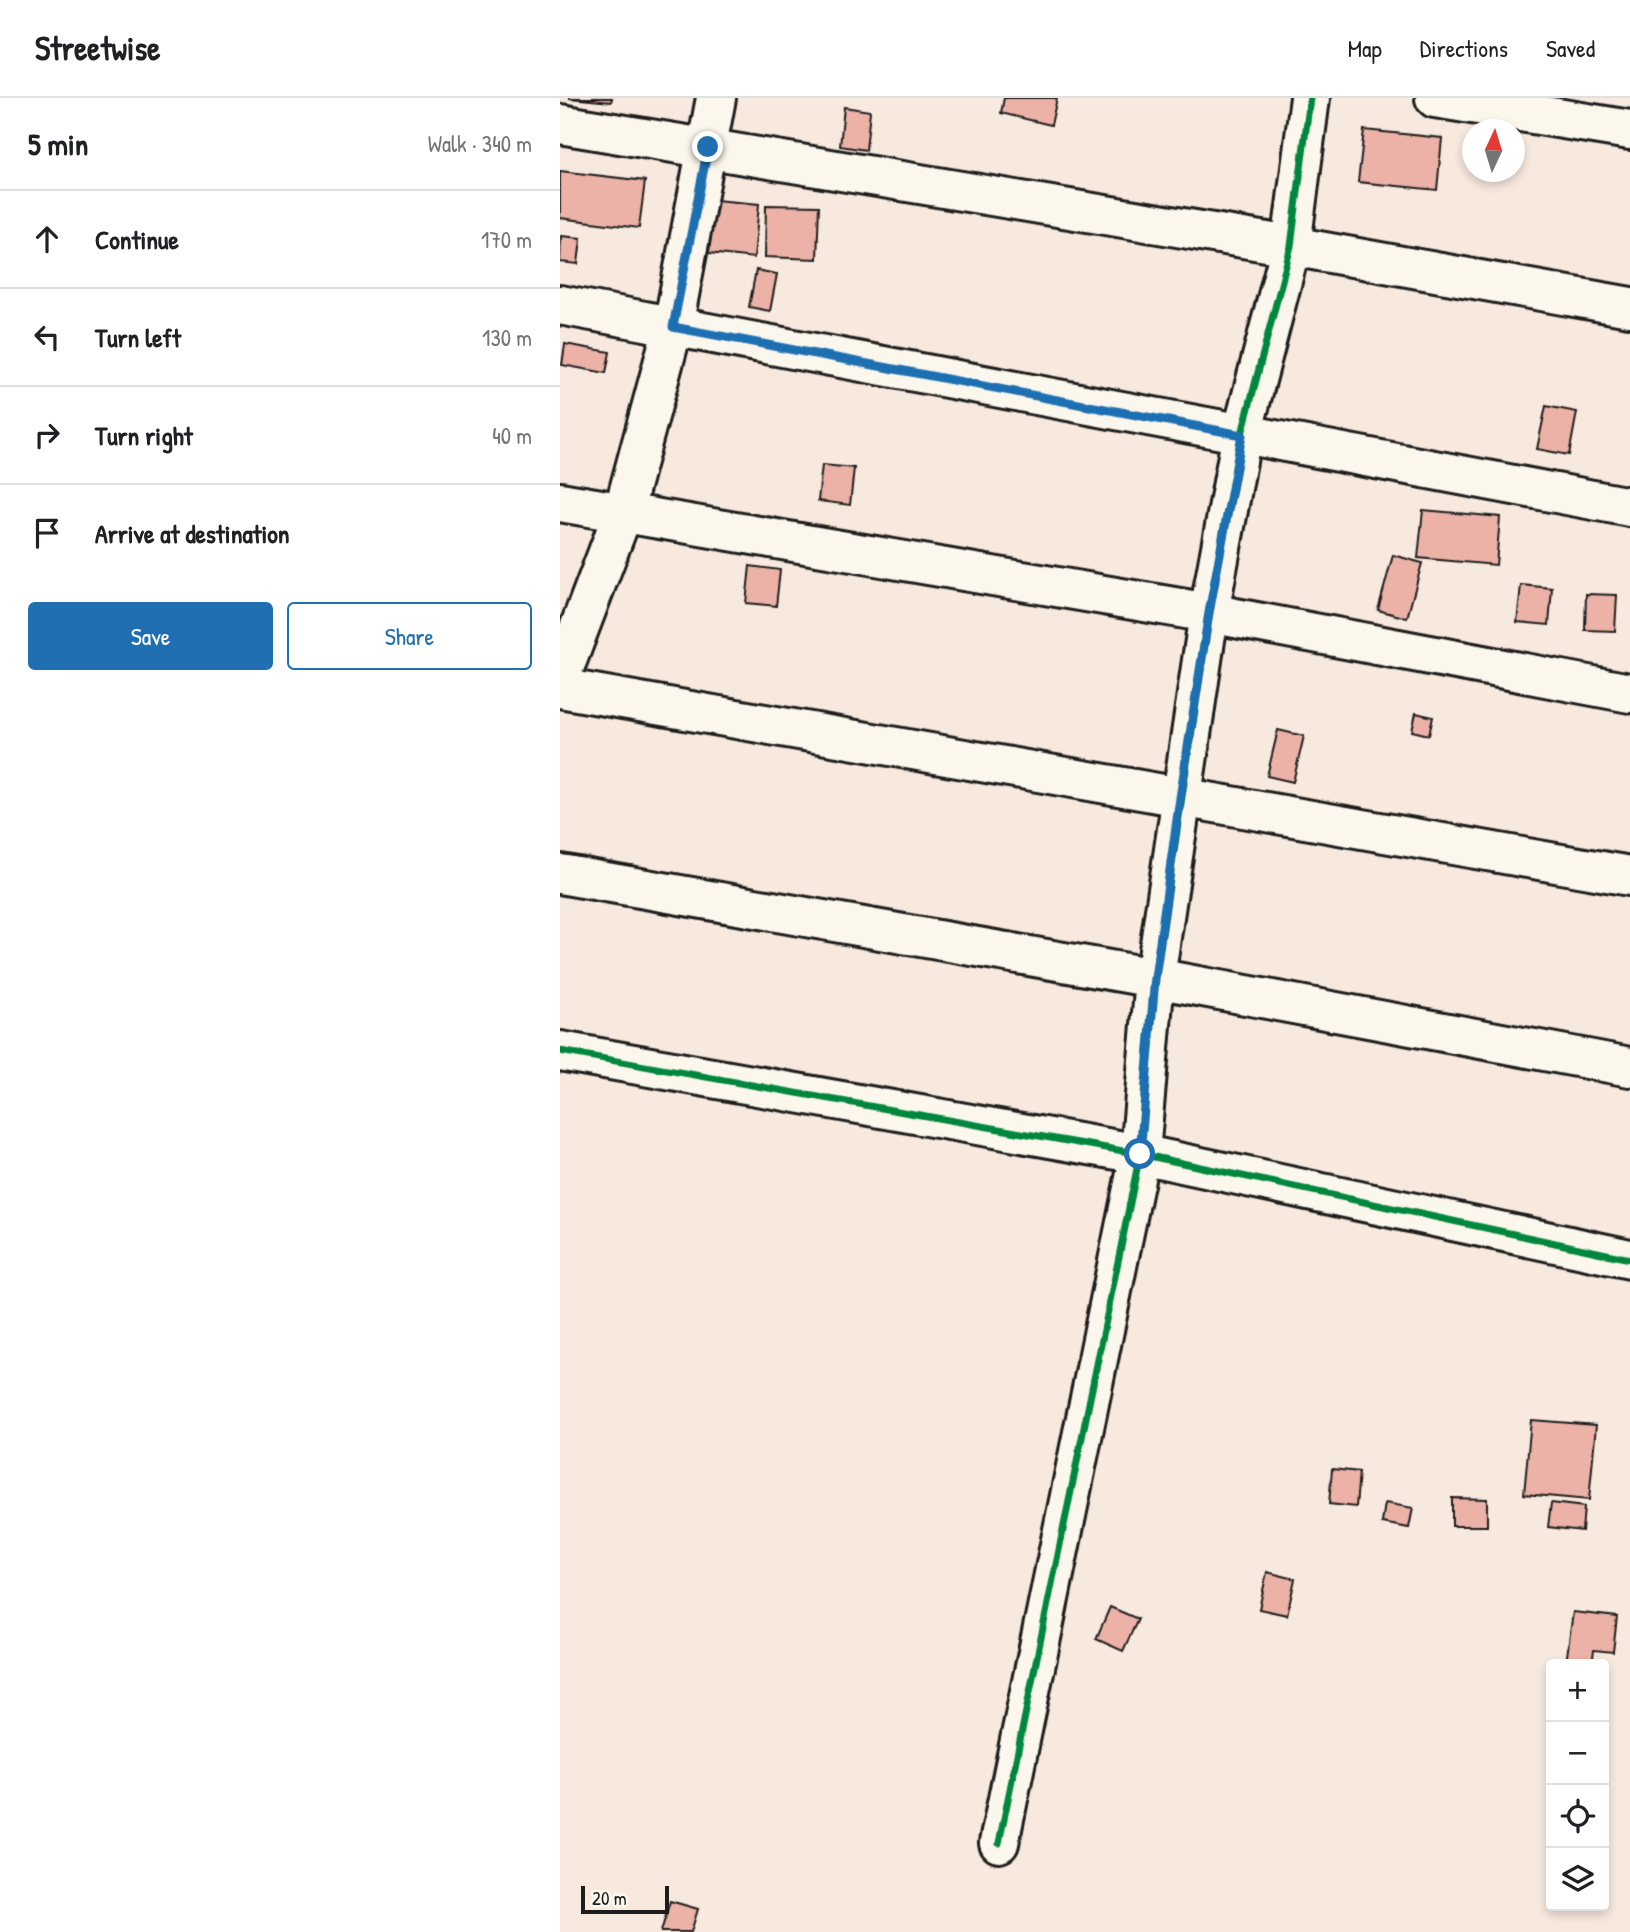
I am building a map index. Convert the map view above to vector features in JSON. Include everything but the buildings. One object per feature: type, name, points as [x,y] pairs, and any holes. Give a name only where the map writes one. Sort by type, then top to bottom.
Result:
[{"type":"street","points":[[560,679],[623,513],[673,327],[716,98]]},
{"type":"street","points":[[999,1843],[1140,1154],[1155,978],[1209,613],[1242,435],[1291,246],[1310,98]]},
{"type":"street","points":[[1435,98],[1630,130]]},
{"type":"street","points":[[560,124],[1291,246],[1630,307]]},
{"type":"street","points":[[560,305],[1630,507]]},
{"type":"street","points":[[560,502],[1209,613],[1630,694]]},
{"type":"street","points":[[560,688],[1630,876]]},
{"type":"street","points":[[560,874],[1155,978],[1630,1067]]},
{"type":"street","points":[[560,1051],[1140,1154],[1630,1259]]},
{"type":"cycle path","points":[[999,1843],[1140,1154],[1155,978],[1209,613],[1242,434],[1291,246],[1310,98]]},
{"type":"cycle path","points":[[560,1051],[1140,1154],[1630,1259]]},
{"type":"route","points":[[708,147],[673,327],[1242,435],[1209,613],[1180,798],[1155,978],[1140,1154]]}]
